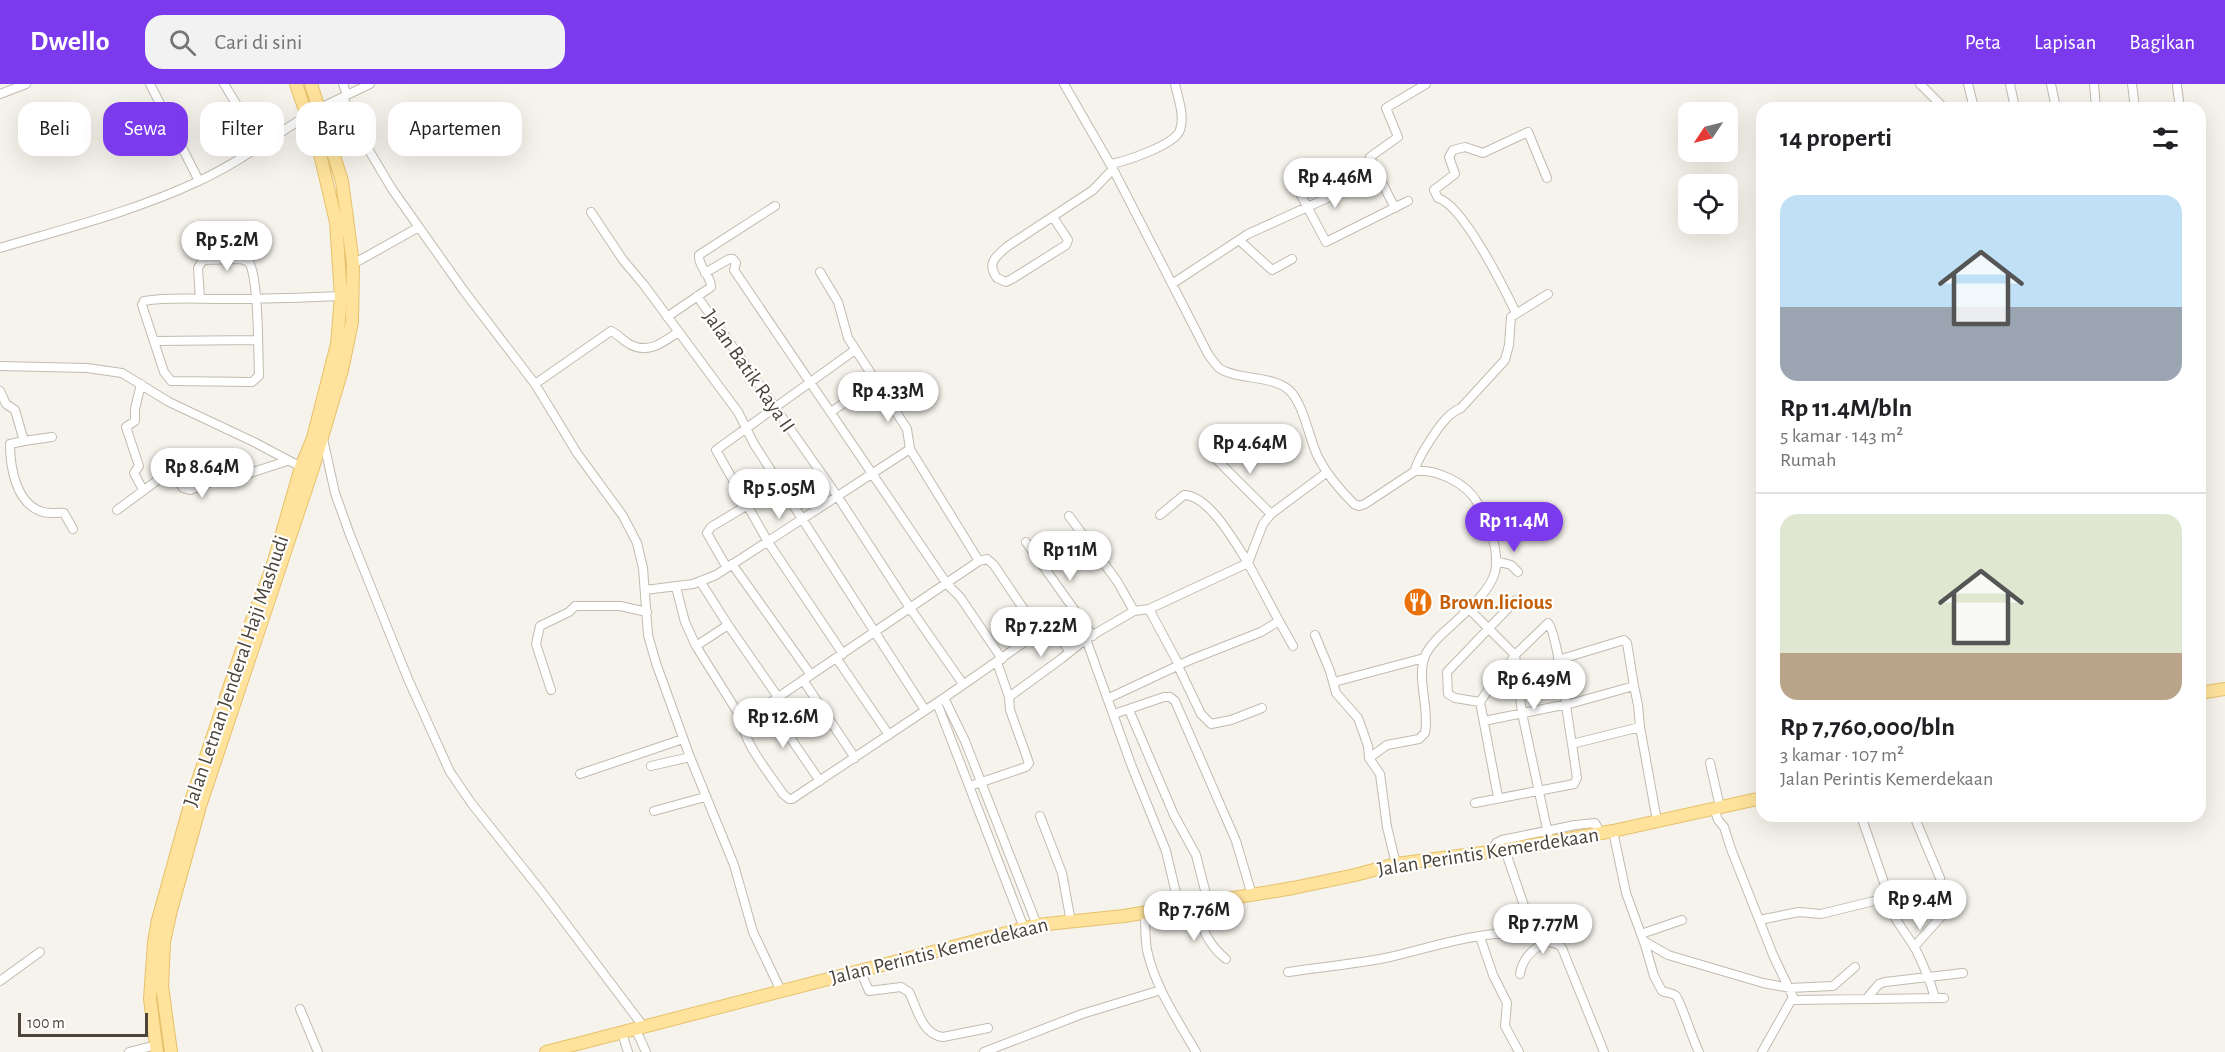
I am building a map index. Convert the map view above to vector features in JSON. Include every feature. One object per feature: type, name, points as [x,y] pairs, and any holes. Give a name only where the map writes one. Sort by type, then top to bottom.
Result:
[{"type":"main road","name":"Jalan Letnan Jenderal Haji Mashudi","points":[[296,84],[303,102]]},
{"type":"main road","name":"Jalan Letnan Jenderal Haji Mashudi","points":[[311,84],[318,102]]},
{"type":"main road","name":"Jalan Letnan Jenderal Haji Mashudi","points":[[171,1052],[163,1003],[164,942],[225,715],[272,568],[301,467],[313,438],[332,367],[341,296],[336,222],[320,156]]},
{"type":"main road","name":"Jalan Letnan Jenderal Haji Mashudi","points":[[157,1048],[150,999],[154,942],[192,798],[295,525],[349,343],[352,322],[353,264],[342,181],[335,156]]},
{"type":"main road","points":[[2206,692],[2225,689]]},
{"type":"main road","name":"Jalan Perintis Kemerdekaan","points":[[546,1052],[1037,925],[1145,912],[1252,895],[1355,875],[1396,864],[1505,850],[1548,837],[1607,832],[1756,799]]},
{"type":"street","points":[[0,94],[26,84]]},
{"type":"street","points":[[150,84],[199,181]]},
{"type":"street","points":[[224,84],[235,102]]},
{"type":"street","points":[[342,84],[358,132],[392,189],[464,291],[535,384],[577,453],[623,516],[637,543],[643,568],[648,635],[683,739],[734,865],[753,932],[781,991]]},
{"type":"street","points":[[332,102],[370,84]]},
{"type":"street","points":[[1064,84],[1112,166],[1208,354],[1218,367],[1230,373],[1280,384],[1292,393],[1326,473],[1354,504],[1359,506],[1365,504],[1415,471],[1433,472],[1449,478],[1475,498],[1490,531],[1496,561],[1495,574],[1469,609],[1442,634],[1424,658],[1422,667],[1426,729],[1423,736],[1415,741],[1387,745],[1370,758]]},
{"type":"street","points":[[1053,217],[1068,240],[1066,245],[1006,282],[997,278],[992,267],[992,261],[996,255],[1093,190],[1112,166],[1171,142],[1180,130],[1181,119],[1175,84]]},
{"type":"street","points":[[1395,208],[1370,157],[1398,137],[1386,108],[1426,84]]},
{"type":"street","points":[[1920,84],[1938,102]]},
{"type":"street","points":[[1968,84],[1972,102]]},
{"type":"street","points":[[2010,84],[2013,102]]},
{"type":"street","points":[[2051,84],[2054,102]]},
{"type":"street","points":[[2094,84],[2096,102]]},
{"type":"street","points":[[2132,84],[2134,102]]},
{"type":"street","points":[[2177,86],[2179,102]]},
{"type":"street","points":[[1516,313],[1497,275],[1459,215],[1446,200],[1438,198],[1434,190],[1455,174],[1449,157],[1453,150],[1465,147],[1484,153],[1528,132],[1547,178]]},
{"type":"street","points":[[0,248],[104,218],[199,181],[244,156]]},
{"type":"street","points":[[1329,165],[1341,192]]},
{"type":"street","points":[[1172,284],[1239,240],[1378,175]]},
{"type":"street","points":[[1293,180],[1326,242],[1408,201]]},
{"type":"street","points":[[667,316],[711,287],[711,281],[698,259],[702,252],[774,206]]},
{"type":"street","points":[[591,212],[622,260],[644,285],[738,412],[745,427],[925,710]]},
{"type":"street","points":[[353,264],[419,227]]},
{"type":"street","points":[[1239,240],[1272,270],[1292,259]]},
{"type":"street","points":[[200,299],[198,268],[201,262],[241,259],[249,262],[256,299],[259,376],[252,382],[171,381],[164,372],[142,305],[144,301],[256,299],[341,296]]},
{"type":"street","points":[[705,273],[733,259],[736,263],[735,270],[947,584],[960,597],[999,660],[1009,697],[1010,710],[1029,763],[1026,767],[970,786]]},
{"type":"street","points":[[820,272],[838,302],[848,338],[907,429],[910,449],[979,561]]},
{"type":"street","points":[[1415,471],[1418,458],[1441,424],[1453,412],[1461,408],[1505,360],[1509,345],[1510,318],[1548,294]]},
{"type":"street","name":"Jalan Batik Raya II","points":[[697,297],[838,497],[910,608],[963,684]]},
{"type":"street","points":[[535,384],[611,332],[632,346],[650,348],[663,343],[678,332]]},
{"type":"street","points":[[155,341],[258,340]]},
{"type":"street","points":[[855,350],[716,450],[746,506],[889,735]]},
{"type":"street","points":[[0,366],[87,368],[114,371],[170,402],[301,467]]},
{"type":"street","points":[[831,412],[876,381]]},
{"type":"street","points":[[141,384],[135,409],[135,422],[126,427],[139,466],[135,473],[143,490]]},
{"type":"street","points":[[0,391],[6,404],[15,410],[24,441]]},
{"type":"street","points":[[322,435],[330,475],[350,535],[408,679],[450,772],[472,804],[542,892],[639,1027],[646,1052]]},
{"type":"street","points":[[52,437],[10,444],[10,460],[24,498],[39,511],[51,514],[64,513],[73,529]]},
{"type":"street","points":[[645,590],[676,587],[700,581],[730,566],[910,449]]},
{"type":"street","points":[[1212,455],[1271,514]]},
{"type":"street","points":[[117,510],[170,471],[183,488],[190,490],[219,479],[250,473],[287,461]]},
{"type":"street","points":[[1009,697],[1089,637],[1134,611],[1149,609],[1248,563],[1263,524],[1271,514],[1326,473]]},
{"type":"street","points":[[1160,515],[1184,495],[1194,497],[1223,523],[1248,563],[1293,646]]},
{"type":"street","points":[[746,506],[711,527],[707,533],[811,675]]},
{"type":"street","points":[[1069,516],[1117,581],[1134,611]]},
{"type":"street","points":[[1026,542],[1089,637],[1132,767],[1166,851],[1179,906]]},
{"type":"street","points":[[743,721],[979,561],[987,559],[993,565],[1038,632]]},
{"type":"street","points":[[1496,561],[1511,565],[1518,572]]},
{"type":"street","points":[[700,581],[778,697]]},
{"type":"street","points":[[676,587],[685,622],[696,646],[743,721],[744,731],[749,741],[786,797],[792,799],[941,701],[1038,632],[1053,627],[1069,651]]},
{"type":"street","points":[[1480,702],[1455,698],[1448,694],[1446,676],[1448,669],[1516,600]]},
{"type":"street","points":[[551,690],[536,644],[540,626],[563,615],[575,606],[620,606],[647,612]]},
{"type":"street","points":[[1149,609],[1201,714],[1211,724],[1231,720],[1262,708]]},
{"type":"street","points":[[1469,609],[1515,655],[1521,713],[1548,837],[1502,840],[1496,843],[1492,852]]},
{"type":"street","points":[[1109,698],[1228,644],[1261,632],[1279,621]]},
{"type":"street","points":[[1475,803],[1576,782],[1558,660],[1552,628],[1548,623],[1515,655],[1499,680],[1490,687],[1480,702],[1498,797]]},
{"type":"street","points":[[696,646],[728,625]]},
{"type":"street","points":[[1315,635],[1338,696],[1346,702],[1358,718],[1370,758],[1380,774],[1387,827],[1396,864]]},
{"type":"street","points":[[1558,660],[1624,640],[1627,643],[1657,821]]},
{"type":"street","points":[[1334,682],[1424,658]]},
{"type":"street","points":[[1499,680],[1516,678]]},
{"type":"street","points":[[803,680],[855,758]]},
{"type":"street","points":[[1484,721],[1565,705],[1634,686]]},
{"type":"street","points":[[1114,714],[1164,697],[1170,697],[1175,701],[1236,841],[1252,895]]},
{"type":"street","points":[[941,701],[965,741],[1037,925]]},
{"type":"street","points":[[941,701],[953,745],[1024,928]]},
{"type":"street","points":[[767,704],[820,780]]},
{"type":"street","points":[[1129,710],[1174,815],[1196,855],[1206,938],[1213,948],[1226,959]]},
{"type":"street","points":[[1572,744],[1640,727]]},
{"type":"street","points":[[579,774],[683,739]]},
{"type":"street","points":[[953,745],[965,741]]},
{"type":"street","points":[[651,766],[690,757]]},
{"type":"street","points":[[1710,763],[1717,819],[1724,827],[1773,955],[1792,994]]},
{"type":"street","points":[[654,811],[705,797]]},
{"type":"street","points":[[1040,816],[1062,873],[1071,922]]},
{"type":"street","points":[[1863,822],[1892,910],[1929,977],[1935,998]]},
{"type":"street","points":[[1917,822],[1940,878]]},
{"type":"street","points":[[1607,832],[1654,976],[1660,988],[1678,998],[1699,1052]]},
{"type":"street","points":[[991,840],[1003,837]]},
{"type":"street","points":[[1505,850],[1535,938]]},
{"type":"street","points":[[1760,920],[1799,912],[1821,914],[1887,896]]},
{"type":"street","points":[[1914,947],[1946,911],[1960,900]]},
{"type":"street","points":[[1145,912],[1147,948],[1153,972],[1196,1052]]},
{"type":"street","points":[[1644,942],[1682,920]]},
{"type":"street","points":[[1288,972],[1387,957],[1480,937],[1519,933],[1559,945],[1565,954],[1604,1052]]},
{"type":"street","points":[[1480,937],[1493,975],[1507,1003],[1505,1026],[1519,1052]]},
{"type":"street","points":[[1520,974],[1525,961],[1535,948],[1546,942]]},
{"type":"street","points":[[1644,942],[1668,955],[1763,982],[1792,994],[1832,999],[1944,998]]},
{"type":"street","points":[[0,981],[40,952]]},
{"type":"street","points":[[1792,994],[1833,986],[1855,967]]},
{"type":"street","points":[[860,970],[872,992],[905,988],[926,1028],[936,1036],[943,1037],[988,1028]]},
{"type":"street","points":[[1867,998],[1879,984],[1885,982],[1962,974]]},
{"type":"street","points":[[1832,999],[1833,986]]},
{"type":"street","points":[[984,1052],[1082,1014],[1161,990]]},
{"type":"street","points":[[1762,1052],[1792,994]]},
{"type":"street","points":[[300,1009],[318,1052]]},
{"type":"street","points":[[622,1033],[628,1052]]},
{"type":"street","points":[[129,1052],[157,1048]]},
{"type":"place","name":"Brown.licious","points":[[1418,602]]}]
